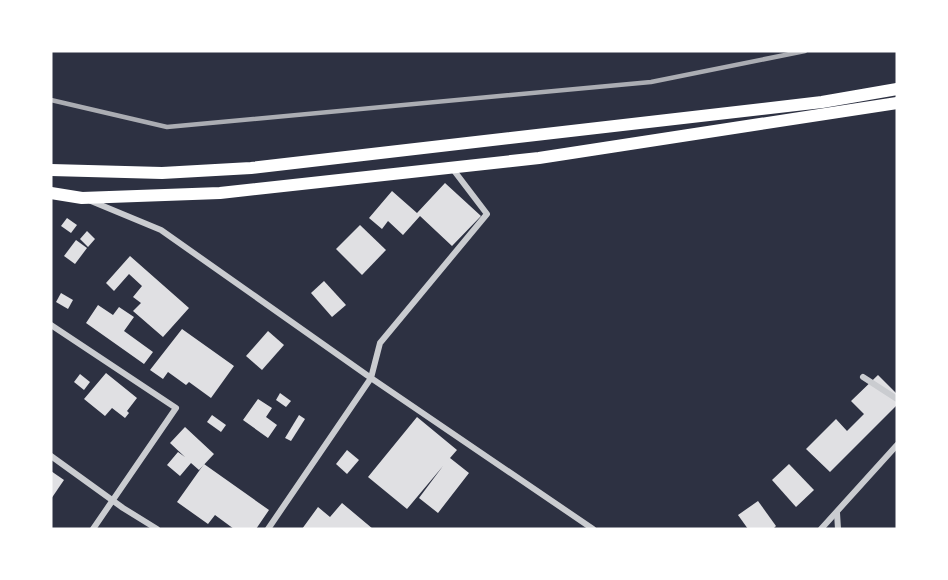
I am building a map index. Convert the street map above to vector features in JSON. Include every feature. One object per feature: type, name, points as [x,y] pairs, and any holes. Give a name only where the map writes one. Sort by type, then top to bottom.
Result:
[{"type":"highway","points":[[51,170],[162,172],[251,168],[822,102],[897,89]]},
{"type":"highway","points":[[51,193],[82,198],[220,193],[539,158],[897,103]]},
{"type":"street","points":[[268,529],[372,378],[380,343],[487,214],[452,167]]},
{"type":"street","points":[[82,198],[161,230],[593,529]]},
{"type":"street","points":[[51,325],[176,408],[93,529]]},
{"type":"street","points":[[863,377],[897,399]]},
{"type":"street","points":[[821,529],[897,445]]},
{"type":"street","points":[[51,456],[123,508],[157,529]]},
{"type":"street","points":[[837,513],[838,529]]},
{"type":"building","points":[[445,183],[481,216],[452,246],[420,216],[403,235],[388,221],[382,229],[369,218],[392,191],[417,213]]},
{"type":"building","points":[[67,218],[77,225],[71,233],[61,226]]},
{"type":"building","points":[[360,225],[386,250],[362,275],[336,249]]},
{"type":"building","points":[[87,231],[95,239],[88,247],[80,239]]},
{"type":"building","points":[[76,240],[87,248],[75,264],[64,256]]},
{"type":"building","points":[[130,256],[189,308],[163,337],[133,311],[141,303],[133,297],[142,286],[129,274],[114,291],[106,283]]},
{"type":"building","points":[[324,281],[346,305],[332,317],[311,293]]},
{"type":"building","points":[[61,293],[73,300],[68,309],[56,302]]},
{"type":"building","points":[[98,305],[113,315],[119,307],[134,317],[124,331],[153,352],[144,364],[86,323]]},
{"type":"building","points":[[182,329],[234,366],[211,398],[189,382],[186,385],[168,372],[163,379],[150,370]]},
{"type":"building","points":[[268,331],[284,345],[262,370],[246,356]]},
{"type":"building","points":[[106,373],[137,398],[127,411],[129,413],[125,418],[112,408],[105,416],[84,399]]},
{"type":"building","points":[[80,374],[90,382],[84,390],[74,382]]},
{"type":"building","points":[[878,375],[897,394],[897,405],[830,472],[806,449],[836,419],[847,431],[864,414],[851,401]]},
{"type":"building","points":[[280,393],[291,401],[286,407],[276,400]]},
{"type":"building","points":[[258,399],[272,408],[266,417],[277,425],[268,438],[243,420]]},
{"type":"building","points":[[212,415],[226,425],[221,432],[207,422]]},
{"type":"building","points":[[299,415],[305,419],[291,441],[285,438]]},
{"type":"building","points":[[417,417],[457,450],[450,458],[469,473],[438,513],[419,498],[443,466],[407,509],[368,477]]},
{"type":"building","points":[[185,427],[214,454],[199,470],[191,463],[180,476],[167,465],[178,452],[185,457],[170,443]]},
{"type":"building","points":[[347,450],[359,460],[347,474],[336,464]]},
{"type":"building","points":[[204,464],[269,510],[256,529],[234,529],[215,515],[208,524],[177,502]]},
{"type":"building","points":[[789,464],[814,490],[796,507],[772,480]]},
{"type":"building","points":[[51,471],[64,480],[51,499]]},
{"type":"building","points":[[758,501],[776,526],[773,529],[748,529],[738,515]]},
{"type":"building","points":[[342,503],[373,529],[302,529],[318,507],[330,517]]},
{"type":"railway","points":[[51,100],[167,127],[651,82],[805,51]]}]
